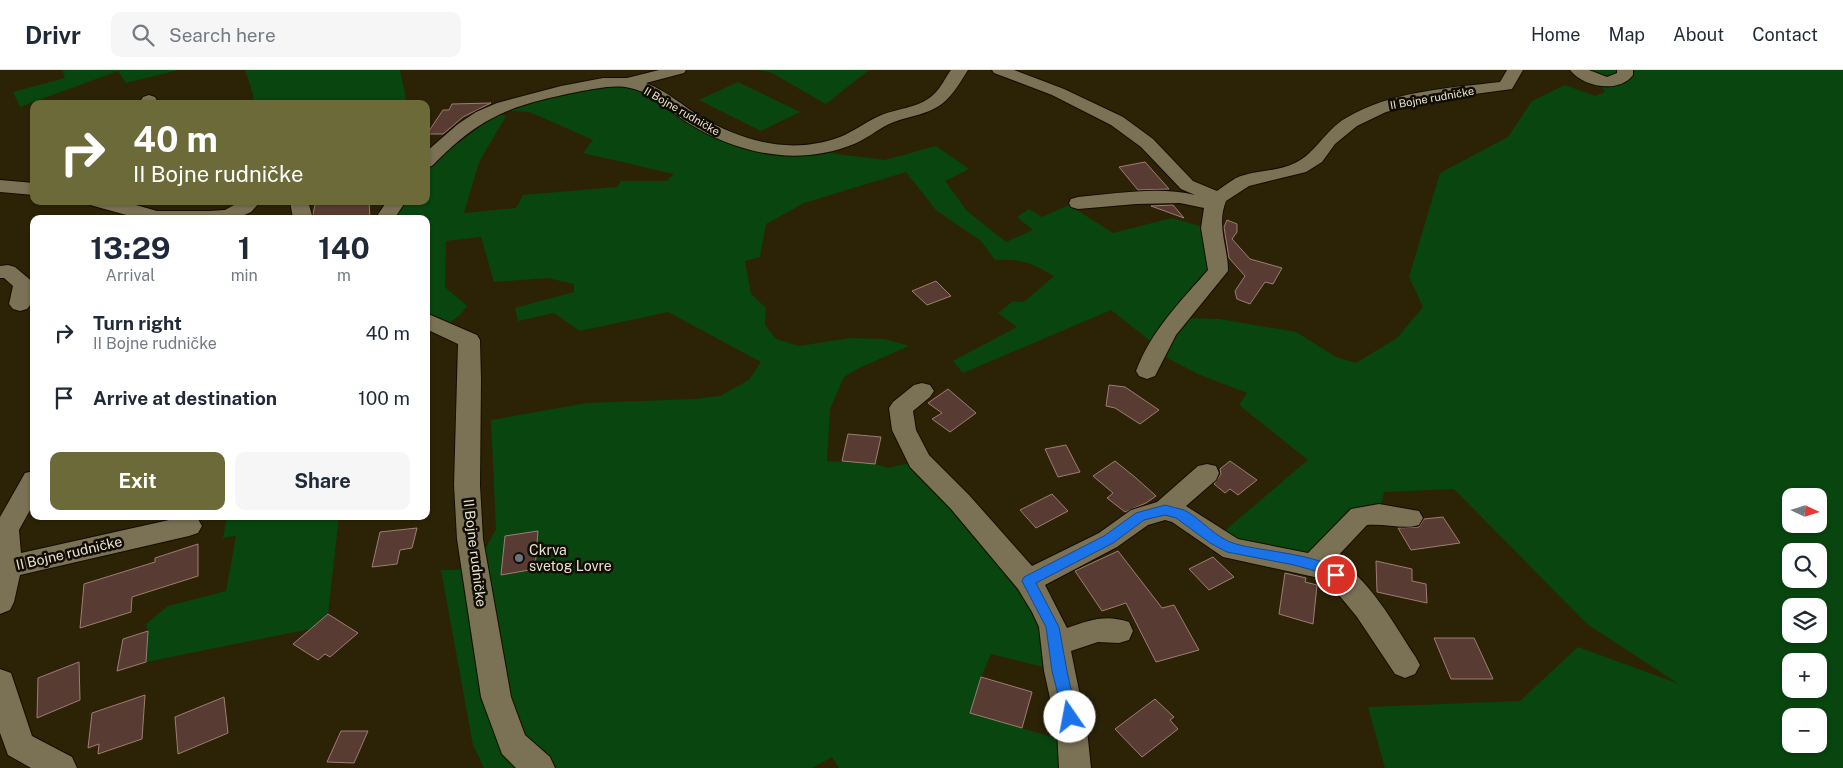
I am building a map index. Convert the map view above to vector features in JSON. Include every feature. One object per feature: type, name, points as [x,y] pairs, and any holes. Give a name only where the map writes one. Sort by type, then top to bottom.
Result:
[{"type":"street","name":"II Bojne rudničke","points":[[430,158],[456,133],[492,110],[519,101],[592,84],[630,82],[678,70]]},
{"type":"street","points":[[1000,70],[1058,92],[1117,121],[1147,142],[1187,186],[1216,201]]},
{"type":"street","name":"II Bojne rudničke","points":[[1216,201],[1243,182],[1300,168],[1316,158],[1329,140],[1338,132],[1369,113],[1401,102],[1506,86],[1515,70]]},
{"type":"street","points":[[1578,70],[1598,81],[1615,82],[1618,73]]},
{"type":"street","name":"II Bojne rudničke","points":[[630,82],[646,89],[689,116],[741,143],[764,149],[796,150],[846,141],[890,118],[938,100],[951,73]]},
{"type":"street","points":[[0,186],[30,189]]},
{"type":"street","points":[[1078,203],[1136,198],[1180,197],[1216,201]]},
{"type":"street","points":[[1147,372],[1154,351],[1166,332],[1218,271],[1218,262],[1210,229],[1216,201]]},
{"type":"street","points":[[112,205],[148,215]]},
{"type":"street","points":[[230,215],[238,213],[247,205]]},
{"type":"street","points":[[0,272],[8,270],[24,284],[20,304]]},
{"type":"street","name":"II Bojne rudničke","points":[[430,322],[469,340],[470,380],[467,485],[470,540],[494,687],[513,744],[539,768]]},
{"type":"street","points":[[922,391],[901,408],[904,430],[920,461],[960,502],[1028,581],[1053,627],[1072,730],[1075,768]]},
{"type":"street","points":[[1028,581],[1108,540],[1140,516],[1165,510],[1207,473]]},
{"type":"street","name":"II Bojne rudničke","points":[[0,602],[8,567],[3,522],[30,485]]},
{"type":"street","points":[[1165,510],[1180,514],[1232,549],[1327,569],[1344,581],[1367,609],[1405,665]]},
{"type":"street","points":[[1313,565],[1360,516],[1379,514],[1410,518]]},
{"type":"street","name":"II Bojne rudničke","points":[[8,567],[189,526]]},
{"type":"street","points":[[1055,644],[1098,630],[1119,631]]},
{"type":"street","points":[[0,682],[19,745],[60,768]]},
{"type":"green space","points":[[62,70],[179,70],[126,83],[118,71],[39,100],[30,100],[30,103],[20,107],[13,92],[65,78]]},
{"type":"green space","points":[[245,70],[400,70],[406,100],[254,100]]},
{"type":"green space","points":[[756,70],[869,70],[826,104],[770,72]]},
{"type":"green space","points":[[1589,70],[1843,70],[1843,768],[1385,768],[1368,707],[1520,701],[1578,647],[1679,684],[1587,624],[1454,489],[1384,492],[1379,514],[1313,565],[1215,539],[1308,460],[1239,405],[1247,393],[1198,374],[1154,351],[1157,346],[1111,310],[963,373],[953,361],[1017,327],[998,313],[1013,301],[1024,302],[1054,276],[1026,262],[995,260],[981,241],[936,210],[906,172],[804,203],[766,224],[760,257],[745,261],[751,294],[766,308],[765,325],[776,339],[799,346],[850,338],[885,339],[909,346],[859,368],[844,377],[830,409],[827,461],[875,464],[888,468],[919,461],[1028,581],[1059,671],[991,654],[981,677],[970,713],[1059,739],[1069,768],[839,768],[832,757],[812,768],[484,768],[473,745],[441,570],[474,570],[496,529],[491,420],[587,403],[695,399],[720,396],[749,380],[761,362],[668,312],[580,331],[554,313],[518,321],[515,308],[574,292],[574,284],[548,278],[494,282],[481,237],[446,241],[445,287],[467,306],[461,314],[441,330],[430,327],[430,215],[382,215],[389,205],[430,205],[430,154],[436,149],[446,152],[497,114],[506,116],[479,162],[464,213],[516,208],[523,195],[617,187],[621,181],[667,181],[674,174],[583,153],[593,140],[530,112],[492,110],[528,99],[630,82],[725,136],[805,150],[885,160],[936,146],[969,169],[945,181],[967,211],[1006,242],[1033,230],[1017,217],[1029,209],[1042,217],[1069,205],[1113,233],[1172,218],[1210,229],[1219,262],[1177,318],[1219,319],[1296,332],[1336,357],[1356,363],[1397,338],[1423,307],[1409,277],[1440,173],[1508,137],[1532,101],[1565,85],[1595,96],[1605,92]]},
{"type":"green space","points":[[738,82],[800,112],[761,131],[699,100]]},
{"type":"green space","points":[[226,520],[339,520],[328,614],[310,629],[146,662],[148,631],[146,624],[168,606],[226,591],[236,536],[223,538]]},
{"type":"building","points":[[491,103],[463,117],[443,134],[430,134],[430,130],[443,110],[449,110],[452,104]]},
{"type":"building","points":[[1145,162],[1169,189],[1138,190],[1119,167]]},
{"type":"building","points":[[315,205],[369,205],[370,215],[313,214]]},
{"type":"building","points":[[1173,205],[1184,218],[1151,206]]},
{"type":"building","points":[[1227,220],[1237,224],[1237,232],[1232,239],[1250,259],[1282,268],[1273,284],[1265,282],[1250,304],[1237,299],[1235,291],[1245,276],[1229,258],[1224,227]]},
{"type":"building","points":[[936,281],[951,296],[927,305],[912,291]]},
{"type":"building","points":[[1109,385],[1125,387],[1159,410],[1140,424],[1115,408],[1106,406]]},
{"type":"building","points":[[948,389],[976,413],[950,432],[932,419],[942,413],[928,403]]},
{"type":"building","points":[[848,434],[881,437],[875,464],[842,461]]},
{"type":"building","points":[[1066,445],[1080,472],[1058,477],[1045,449]]},
{"type":"building","points":[[1115,461],[1156,496],[1146,503],[1125,512],[1107,498],[1113,493],[1093,476]]},
{"type":"building","points":[[1230,461],[1257,480],[1238,495],[1230,489],[1225,493],[1214,484],[1221,474],[1220,469]]},
{"type":"building","points":[[1052,494],[1068,511],[1036,528],[1020,510]]},
{"type":"building","points":[[1443,517],[1460,543],[1411,550],[1398,528],[1419,527],[1424,519]]},
{"type":"building","points":[[417,528],[412,548],[400,550],[397,564],[372,567],[380,532]]},
{"type":"building","name":"Ckrva svetog Lovre","points":[[538,531],[535,569],[501,575],[505,536]]},
{"type":"building","points":[[198,544],[198,576],[132,597],[131,612],[80,628],[84,584],[155,562],[155,558]]},
{"type":"building","points":[[1118,551],[1162,608],[1174,605],[1199,650],[1156,662],[1126,603],[1102,611],[1075,571]]},
{"type":"building","points":[[1213,557],[1234,577],[1209,590],[1189,569]]},
{"type":"building","points":[[1376,561],[1412,569],[1412,581],[1426,584],[1427,603],[1377,592]]},
{"type":"building","points":[[1285,573],[1306,578],[1305,582],[1317,585],[1313,624],[1279,614]]},
{"type":"building","points":[[328,614],[358,633],[330,657],[325,654],[318,660],[293,644]]},
{"type":"building","points":[[148,631],[146,662],[117,671],[123,639]]},
{"type":"building","points":[[1434,638],[1474,638],[1493,679],[1451,679]]},
{"type":"building","points":[[79,662],[80,700],[37,718],[38,678]]},
{"type":"building","points":[[981,677],[1032,692],[1022,728],[970,713]]},
{"type":"building","points":[[145,695],[142,739],[98,754],[99,744],[88,748],[92,713]]},
{"type":"building","points":[[224,697],[228,733],[178,754],[175,717]]},
{"type":"building","points":[[1155,699],[1174,717],[1170,720],[1178,729],[1142,757],[1115,729]]},
{"type":"building","points":[[341,731],[368,731],[354,763],[327,762]]},
{"type":"place","name":"Ckrva svetog Lovre","points":[[519,558]]},
{"type":"route","points":[[1070,717],[1053,627],[1028,581],[1108,540],[1140,516],[1165,510],[1180,514],[1232,549],[1294,560],[1327,569],[1336,575]]}]
